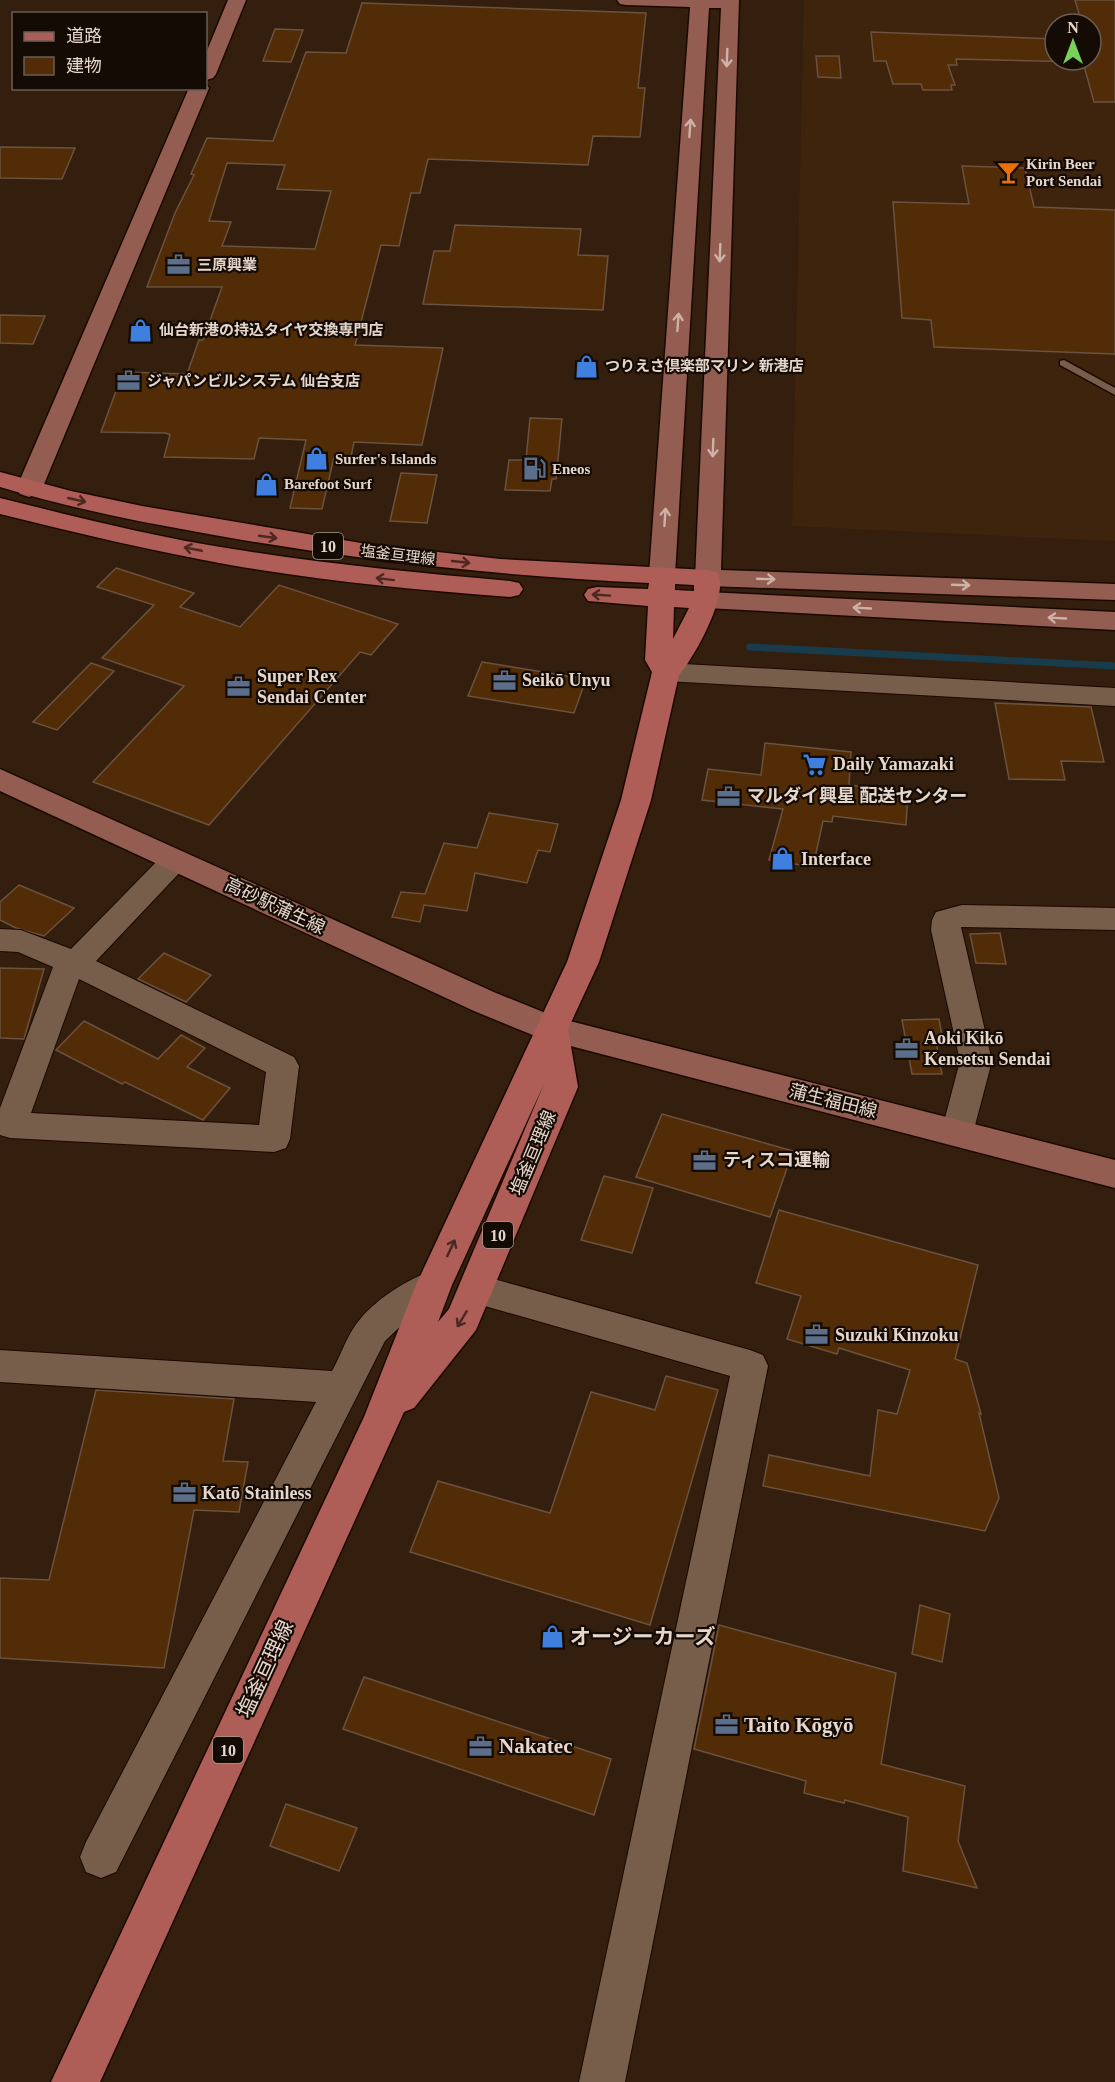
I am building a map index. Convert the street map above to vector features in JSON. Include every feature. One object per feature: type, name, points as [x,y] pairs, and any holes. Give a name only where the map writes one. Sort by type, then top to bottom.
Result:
[{"type":"main road","name":"塩釜亘理線","points":[[0,479],[29,489],[141,514],[247,534],[344,549],[543,570],[660,587]]},
{"type":"main road","name":"塩釜亘理線","points":[[0,506],[97,530],[231,557],[387,579],[707,589],[689,631],[667,664],[636,800],[583,962],[434,1284],[382,1419],[75,2082]]},
{"type":"main road","name":"10","points":[[660,587],[658,628],[667,664]]},
{"type":"main road","name":"塩釜亘理線","points":[[382,1419],[463,1319],[561,1087],[552,1029]]},
{"type":"main road","points":[[434,1284],[458,1284],[484,1236],[504,1223]]},
{"type":"street","points":[[207,72],[237,0]]},
{"type":"street","points":[[626,0],[730,2],[707,589]]},
{"type":"street","points":[[660,587],[699,1]]},
{"type":"street","points":[[29,489],[199,90]]},
{"type":"street","points":[[707,589],[1115,592]]},
{"type":"street","points":[[707,589],[1115,621]]},
{"type":"street","points":[[667,664],[1115,697]]},
{"type":"street","name":"高砂駅蒲生線","points":[[0,779],[485,1002],[552,1029]]},
{"type":"street","points":[[0,940],[21,941],[75,964],[283,1066],[274,1139],[10,1125],[63,976],[75,964],[175,860]]},
{"type":"street","points":[[957,1133],[976,1061],[946,930],[947,920],[950,917],[962,916],[1115,919]]},
{"type":"street","name":"蒲生福田線","points":[[552,1029],[1115,1174]]},
{"type":"street","points":[[101,1857],[372,1330],[396,1308],[434,1284]]},
{"type":"street","points":[[476,1289],[750,1365],[602,2082]]},
{"type":"street","points":[[0,1366],[344,1388]]},
{"type":"lane","points":[[1064,363],[1115,392]]},
{"type":"shaded area","points":[[804,0],[1115,0],[1115,541],[792,526]]},
{"type":"building","points":[[1075,0],[1115,0],[1115,102],[1094,102],[1086,72],[1103,72],[1103,12],[1078,12]]},
{"type":"building","points":[[362,3],[646,13],[638,88],[645,88],[640,137],[593,136],[588,165],[428,159],[420,193],[411,193],[399,246],[381,245],[355,345],[443,348],[422,445],[354,442],[351,457],[334,457],[322,509],[290,508],[306,440],[259,438],[254,459],[164,457],[170,435],[166,433],[101,432],[123,372],[187,374],[199,340],[203,340],[222,287],[147,287],[207,138],[273,141],[306,52],[346,53]],"holes":[[[227,163],[285,165],[277,189],[331,191],[315,249],[222,246],[231,222],[209,221]]]},
{"type":"building","points":[[275,29],[303,30],[291,62],[263,61]]},
{"type":"building","points":[[871,32],[1043,39],[1043,61],[956,59],[957,65],[948,65],[955,85],[951,85],[952,90],[923,90],[921,84],[893,84],[886,61],[874,61]]},
{"type":"building","points":[[816,56],[839,56],[841,78],[818,77]]},
{"type":"building","points":[[0,147],[75,148],[62,179],[0,178]]},
{"type":"building","points":[[962,166],[1025,168],[1034,207],[1115,210],[1115,354],[934,347],[931,320],[902,318],[893,202],[969,204]]},
{"type":"building","points":[[455,225],[581,229],[578,255],[608,256],[603,310],[423,304],[434,251],[450,251]]},
{"type":"building","points":[[0,315],[45,316],[33,344],[0,343]]},
{"type":"building","points":[[530,418],[562,419],[556,479],[552,479],[550,491],[505,490],[509,460],[526,460]]},
{"type":"building","points":[[401,473],[437,475],[427,523],[390,521]]},
{"type":"building","points":[[116,568],[194,593],[180,607],[240,627],[279,585],[398,624],[371,655],[360,652],[209,825],[93,782],[184,686],[102,658],[154,605],[97,587]]},
{"type":"building","points":[[482,662],[586,679],[574,713],[468,696]]},
{"type":"building","points":[[91,663],[114,671],[57,730],[33,722]]},
{"type":"building","points":[[995,703],[1091,707],[1104,762],[1061,761],[1065,780],[1009,779]]},
{"type":"building","points":[[765,743],[851,752],[849,785],[908,792],[906,825],[833,816],[832,822],[823,821],[813,867],[769,860],[783,809],[702,800],[708,769],[761,775]]},
{"type":"building","points":[[489,813],[558,824],[550,852],[538,850],[527,883],[475,873],[467,911],[424,905],[420,922],[392,917],[401,892],[425,894],[444,843],[477,848]]},
{"type":"building","points":[[19,885],[74,908],[44,936],[16,928],[0,920],[0,902]]},
{"type":"building","points":[[1000,933],[1006,964],[976,963],[970,934]]},
{"type":"building","points":[[164,953],[211,975],[186,1002],[138,979]]},
{"type":"building","points":[[0,968],[44,969],[24,1039],[0,1038]]},
{"type":"building","points":[[939,1019],[943,1042],[936,1042],[942,1074],[912,1074],[902,1020]]},
{"type":"building","points":[[84,1021],[158,1059],[181,1035],[205,1048],[187,1067],[230,1088],[203,1120],[125,1082],[122,1084],[56,1050]]},
{"type":"building","points":[[662,1114],[793,1151],[770,1217],[636,1177]]},
{"type":"building","points":[[604,1176],[653,1188],[632,1253],[581,1240]]},
{"type":"building","points":[[779,1210],[978,1265],[955,1359],[967,1363],[981,1414],[979,1413],[999,1498],[985,1531],[763,1486],[769,1455],[870,1476],[878,1410],[897,1414],[910,1370],[839,1348],[837,1354],[787,1339],[801,1296],[756,1283]]},
{"type":"building","points":[[666,1376],[718,1390],[650,1625],[410,1552],[438,1481],[550,1513],[591,1392],[655,1410]]},
{"type":"building","points":[[96,1390],[234,1399],[223,1461],[248,1462],[239,1512],[194,1510],[164,1668],[0,1658],[0,1578],[49,1580]]},
{"type":"building","points":[[920,1605],[950,1614],[942,1662],[912,1654]]},
{"type":"building","points":[[719,1625],[896,1673],[881,1764],[965,1786],[958,1841],[977,1888],[903,1871],[908,1817],[845,1800],[844,1803],[804,1793],[806,1781],[694,1749]]},
{"type":"building","points":[[364,1677],[611,1759],[594,1815],[343,1729]]},
{"type":"building","points":[[286,1804],[357,1828],[339,1871],[270,1846]]},
{"type":"waterway","points":[[750,647],[1115,666]]},
{"type":"place","name":"Kirin Beer Port Sendai","points":[[1008,173]]},
{"type":"place","name":"三原興業","points":[[179,265]]},
{"type":"place","name":"仙台新港の持込タイヤ交換専門店","points":[[141,330]]},
{"type":"place","name":"つりえさ倶楽部マリン 新港店","points":[[587,366]]},
{"type":"place","name":"ジャパンビルシステム 仙台支店","points":[[129,381]]},
{"type":"place","name":"Surfer's Islands","points":[[317,459]]},
{"type":"place","name":"Eneos","points":[[534,469]]},
{"type":"place","name":"Barefoot Surf","points":[[266,484]]},
{"type":"place","name":"Seikō Unyu","points":[[504,680]]},
{"type":"place","name":"Super Rex Sendai Center","points":[[239,686]]},
{"type":"place","name":"Daily Yamazaki","points":[[815,764]]},
{"type":"place","name":"マルダイ興星 配送センター","points":[[729,796]]},
{"type":"place","name":"Interface","points":[[783,859]]},
{"type":"place","name":"Aoki Kikō Kensetsu Sendai","points":[[906,1048]]},
{"type":"place","name":"ティスコ運輸","points":[[705,1160]]},
{"type":"place","name":"Suzuki Kinzoku","points":[[817,1335]]},
{"type":"place","name":"Katō Stainless","points":[[184,1493]]},
{"type":"place","name":"オージーカーズ","points":[[552,1637]]},
{"type":"place","name":"Taito Kōgyō","points":[[726,1725]]},
{"type":"place","name":"Nakatec","points":[[481,1746]]}]
